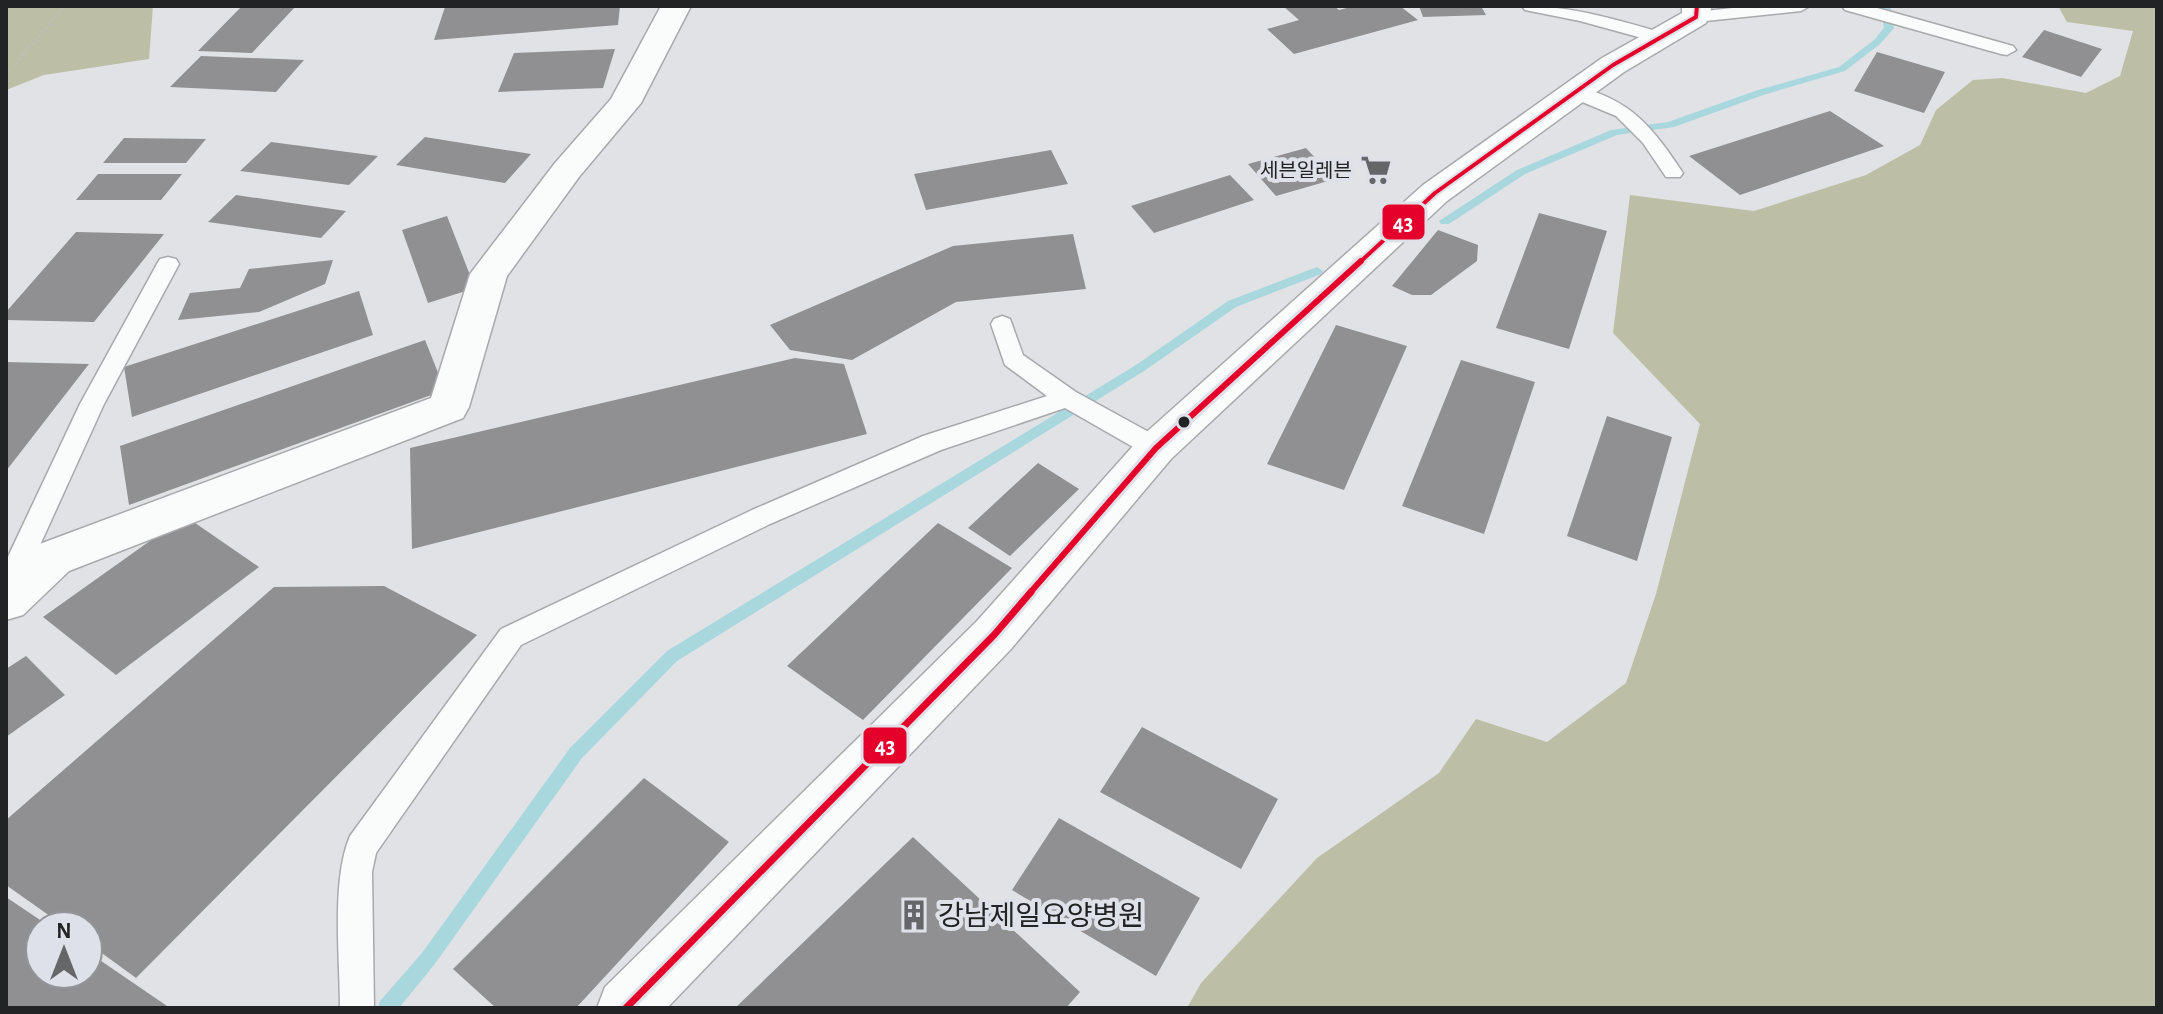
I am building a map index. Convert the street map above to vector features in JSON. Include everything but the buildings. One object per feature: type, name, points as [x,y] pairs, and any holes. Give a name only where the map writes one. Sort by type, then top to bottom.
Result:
[{"type":"street","points":[[6,601],[53,558],[448,407],[489,274],[567,170],[625,103],[676,6]]},
{"type":"street","points":[[626,1008],[994,635],[1156,448],[1435,193],[1575,92],[1696,12]]},
{"type":"lane","points":[[1531,6],[1583,16],[1660,38]]},
{"type":"lane","points":[[1696,12],[1801,6]]},
{"type":"lane","points":[[1857,8],[2007,50]]},
{"type":"lane","points":[[1575,92],[1626,115],[1650,139],[1673,173]]},
{"type":"lane","points":[[6,590],[92,404],[168,264]]},
{"type":"lane","points":[[1002,324],[1013,359],[1069,398],[1156,448]]},
{"type":"lane","points":[[357,1008],[356,872],[361,847],[511,637],[761,517],[932,443],[1069,398]]},
{"type":"path","points":[[6,74],[65,6]]},
{"type":"green space","points":[[6,6],[153,6],[149,59],[44,75],[6,90]]},
{"type":"green space","points":[[2058,6],[2157,6],[2157,1008],[1187,1008],[1201,983],[1317,858],[1439,773],[1476,719],[1547,742],[1626,683],[1656,594],[1700,424],[1613,333],[1630,195],[1754,211],[1866,175],[1920,145],[1936,110],[1973,80],[2002,78],[2086,93],[2120,76],[2133,31],[2067,22]]},
{"type":"waterway","points":[[1445,221],[1521,172],[1615,132],[1670,125],[1759,93],[1842,69],[1877,42],[1889,28],[1885,6]]},
{"type":"waterway","points":[[387,1008],[428,959],[576,753],[672,656],[1140,368],[1232,304],[1317,271]]},
{"type":"transit line","name":"43","points":[[626,1008],[994,635],[1156,448],[1435,193],[1613,65],[1696,17],[1697,6]]},
{"type":"place","name":"세븐일레븐","points":[[1376,170]]},
{"type":"place","name":"강남제일요양병원","points":[[914,915]]}]
